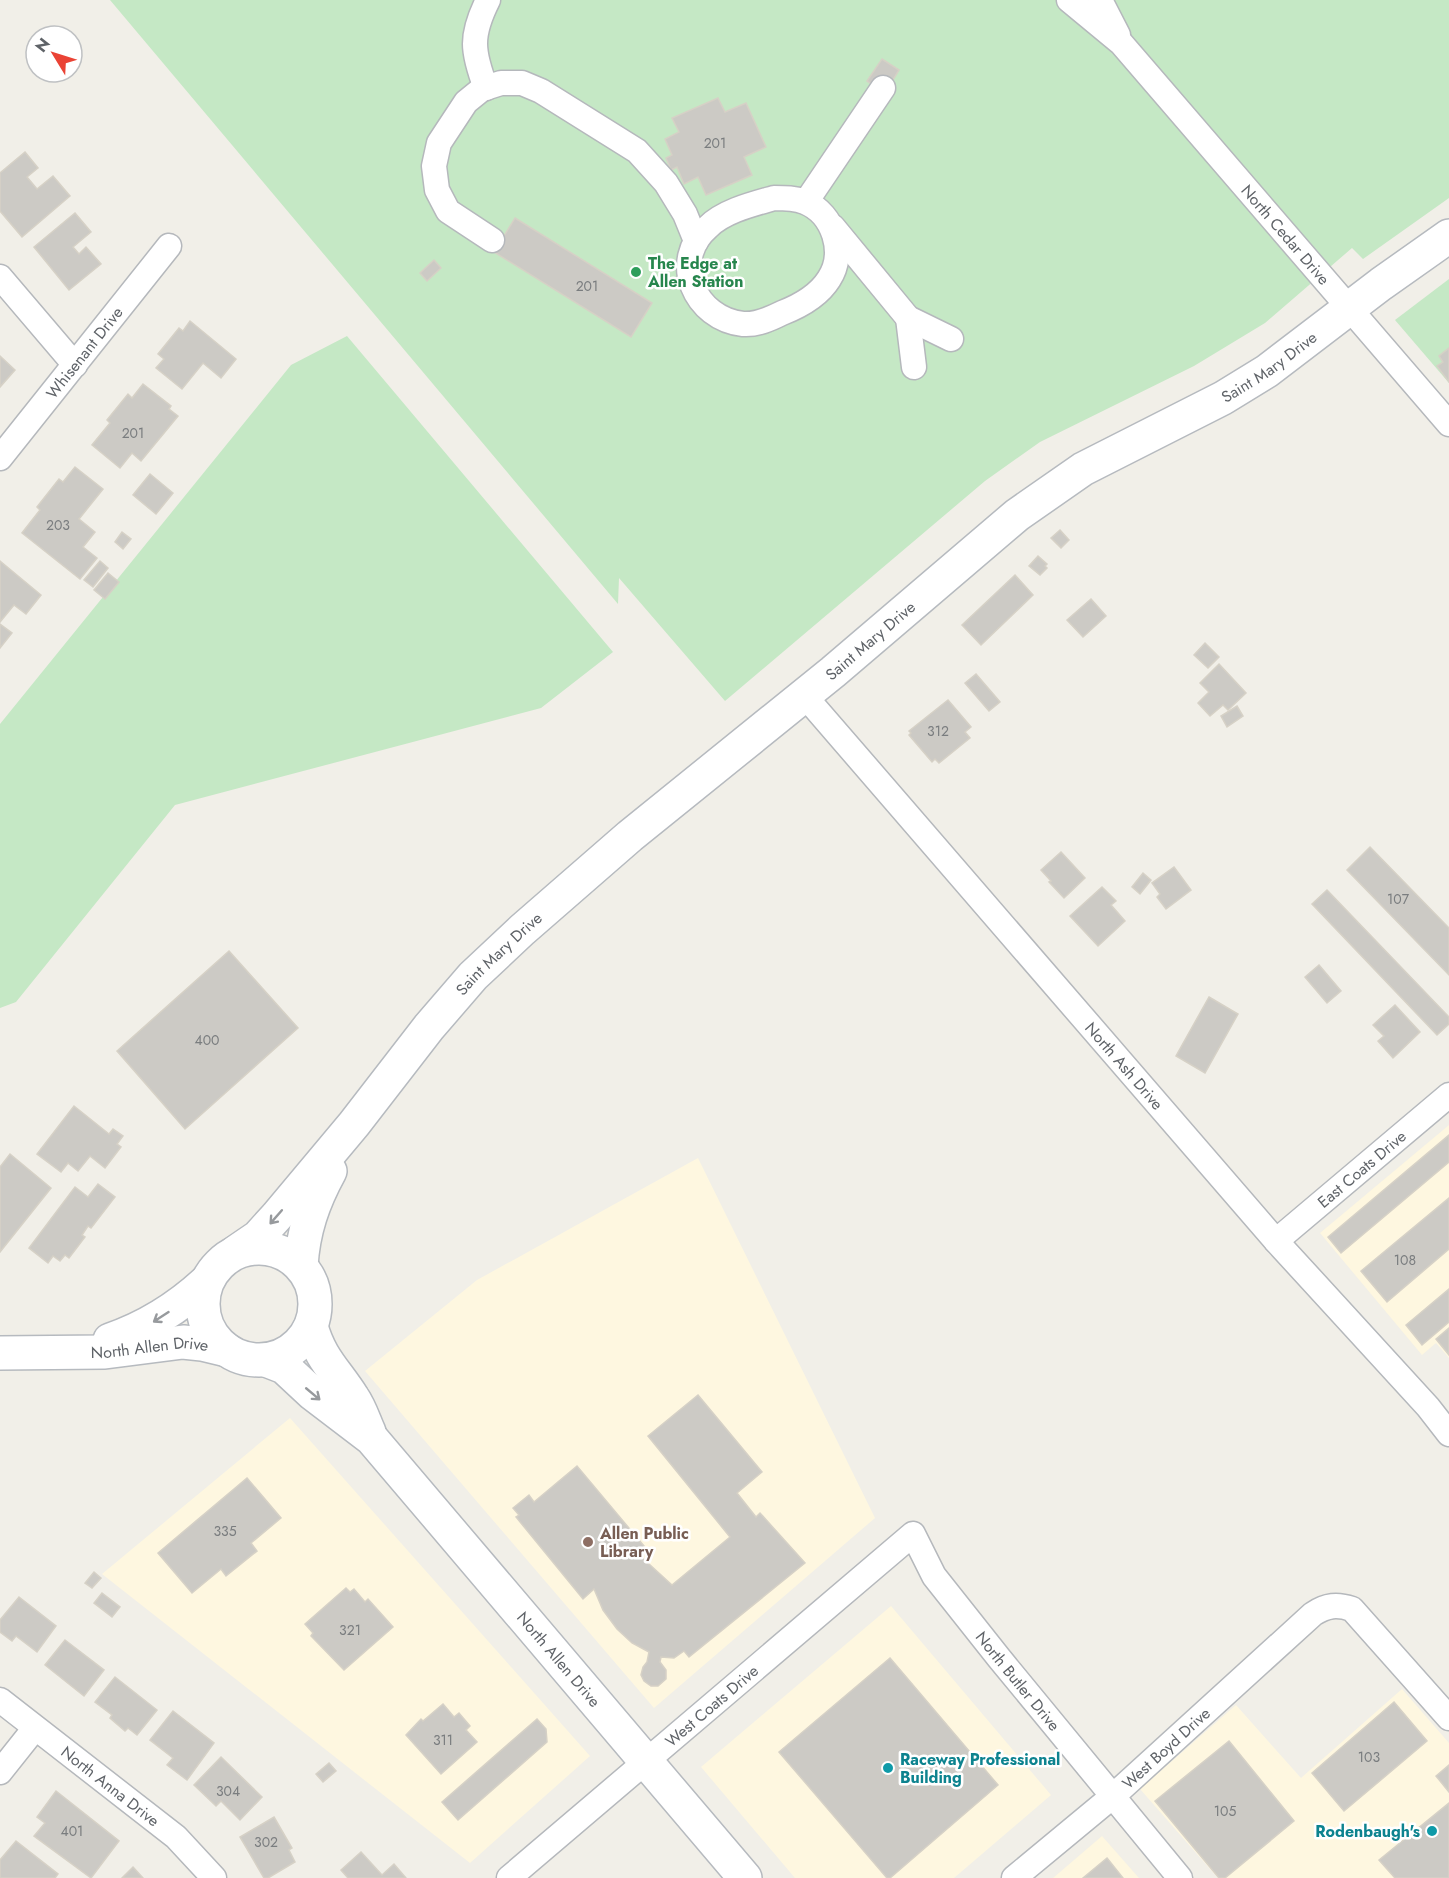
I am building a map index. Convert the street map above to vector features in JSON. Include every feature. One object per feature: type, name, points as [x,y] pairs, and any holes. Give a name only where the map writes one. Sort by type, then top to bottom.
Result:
[{"type":"street","points":[[486,88],[475,59],[475,41],[477,25],[488,0]]},
{"type":"street","name":"North Cedar Drive","points":[[1069,0],[1121,43],[1449,424]]},
{"type":"street","name":"North Cedar Drive","points":[[1100,0],[1121,43]]},
{"type":"street","points":[[492,240],[448,211],[437,190],[434,166],[439,143],[466,102],[482,89],[501,82],[522,83],[541,91],[637,151],[666,183],[686,214],[696,241]]},
{"type":"street","points":[[806,202],[883,88]]},
{"type":"street","points":[[825,217],[832,227],[837,244],[836,261],[830,278],[820,291],[807,300],[765,320],[749,324],[732,322],[716,316],[703,305],[694,291],[689,274],[690,257],[696,241],[708,227],[723,217],[759,203],[774,198],[790,198],[806,202],[825,217],[908,318],[951,339]]},
{"type":"street","name":"Saint Mary Drive","points":[[236,1252],[258,1237],[354,1124],[429,1027],[473,976],[630,836],[804,695],[1017,515],[1083,469],[1223,398],[1267,371],[1449,236]]},
{"type":"street","name":"Whisenant Drive","points":[[0,458],[169,246]]},
{"type":"street","points":[[0,278],[75,365]]},
{"type":"street","points":[[908,318],[914,367]]},
{"type":"street","name":"North Ash Drive","points":[[804,695],[1276,1241],[1428,1407],[1449,1434]]},
{"type":"street","name":"East Coats Drive","points":[[1276,1241],[1449,1095]]},
{"type":"street","name":"Saint Mary Drive","points":[[301,1266],[308,1218],[354,1124]]},
{"type":"street","points":[[253,1248],[271,1249],[288,1255],[301,1266],[310,1280],[315,1295],[315,1311],[311,1326],[293,1349],[266,1360],[253,1360],[239,1357],[215,1340],[205,1319],[203,1296],[207,1281],[224,1259],[236,1252],[253,1248]]},
{"type":"street","name":"North Allen Drive","points":[[72,1353],[151,1323],[186,1301],[207,1281]]},
{"type":"street","name":"North Allen Drive","points":[[311,1326],[316,1345],[354,1399],[372,1439]]},
{"type":"street","name":"North Allen Drive","points":[[0,1353],[105,1352],[183,1342],[227,1350]]},
{"type":"street","name":"North Allen Drive","points":[[266,1360],[284,1367],[313,1394],[372,1439],[746,1878]]},
{"type":"street","name":"West Coats Drive","points":[[509,1878],[912,1534]]},
{"type":"street","name":"North Butler Drive","points":[[912,1534],[934,1576],[1180,1878]]},
{"type":"street","name":"West Boyd Drive","points":[[1014,1878],[1113,1796],[1313,1614],[1324,1607],[1339,1605],[1352,1609],[1449,1718]]},
{"type":"street","name":"North Anna Drive","points":[[0,1700],[176,1838],[214,1878]]},
{"type":"street","points":[[0,1772],[35,1728]]},
{"type":"shaded area","points":[[1449,1125],[1449,1358],[1436,1343],[1422,1355],[1320,1233]]},
{"type":"shaded area","points":[[698,1158],[875,1518],[654,1708],[365,1371],[477,1280]]},
{"type":"shaded area","points":[[290,1418],[590,1756],[470,1863],[102,1574]]},
{"type":"shaded area","points":[[891,1606],[1051,1795],[954,1878],[795,1878],[701,1767]]},
{"type":"shaded area","points":[[1402,1689],[1449,1743],[1449,1878],[1218,1878],[1140,1789],[1236,1705],[1301,1778]]},
{"type":"shaded area","points":[[1102,1836],[1139,1878],[1053,1878]]},
{"type":"green space","points":[[110,0],[1449,0],[1449,198],[1363,259],[1352,248],[1265,323],[1194,366],[1040,442],[985,481],[725,701],[619,578],[618,604]]},
{"type":"green space","points":[[1449,279],[1449,383],[1395,320]]},
{"type":"green space","points":[[347,336],[613,652],[541,708],[175,805],[16,1002],[0,1008],[0,724],[291,365]]},
{"type":"building","points":[[882,59],[899,70],[885,93],[867,81]]},
{"type":"building","points":[[718,98],[725,112],[746,103],[766,147],[744,157],[752,175],[706,195],[698,177],[684,184],[677,167],[671,170],[666,158],[672,155],[665,139],[679,132],[672,118]]},
{"type":"building","points":[[25,152],[38,168],[27,177],[37,189],[53,176],[70,196],[22,237],[0,211],[0,173]]},
{"type":"building","points":[[75,213],[91,232],[73,247],[79,254],[86,247],[101,264],[69,290],[34,247]]},
{"type":"building","points":[[515,218],[652,303],[631,337],[494,252]]},
{"type":"building","points":[[434,260],[441,268],[427,281],[420,273]]},
{"type":"building","points":[[190,321],[236,359],[221,378],[203,363],[182,389],[156,368],[164,359],[158,354],[179,328],[183,331]]},
{"type":"building","points":[[1449,348],[1449,382],[1437,366],[1443,362],[1439,356]]},
{"type":"building","points":[[0,356],[15,370],[0,387]]},
{"type":"building","points":[[143,384],[171,406],[169,409],[178,416],[141,461],[132,453],[120,468],[92,445],[110,423],[107,420],[128,394],[132,398]]},
{"type":"building","points":[[75,467],[103,489],[79,519],[95,532],[83,547],[97,558],[80,579],[22,533],[40,510],[37,507],[59,479],[63,482]]},
{"type":"building","points":[[150,474],[173,493],[156,514],[133,495]]},
{"type":"building","points":[[1060,530],[1069,540],[1061,548],[1051,538]]},
{"type":"building","points":[[122,532],[131,539],[123,549],[115,542]]},
{"type":"building","points":[[1038,556],[1047,564],[1045,566],[1047,568],[1040,575],[1029,566]]},
{"type":"building","points":[[0,561],[41,595],[26,614],[14,605],[0,622]]},
{"type":"building","points":[[100,561],[108,568],[93,587],[84,580]]},
{"type":"building","points":[[108,573],[119,582],[105,599],[94,590]]},
{"type":"building","points":[[1015,575],[1033,595],[981,645],[962,625]]},
{"type":"building","points":[[1091,599],[1106,616],[1083,637],[1067,620]]},
{"type":"building","points":[[0,624],[12,633],[0,648]]},
{"type":"building","points":[[1205,643],[1219,657],[1208,668],[1194,655]]},
{"type":"building","points":[[1219,664],[1246,693],[1228,710],[1223,705],[1210,716],[1198,703],[1209,692],[1200,683]]},
{"type":"building","points":[[976,674],[1000,702],[989,711],[965,683]]},
{"type":"building","points":[[948,700],[971,727],[965,732],[970,738],[939,763],[935,759],[932,762],[909,735],[911,733],[909,731]]},
{"type":"building","points":[[1237,706],[1243,716],[1227,727],[1221,716]]},
{"type":"building","points":[[1370,847],[1449,928],[1449,975],[1347,870]]},
{"type":"building","points":[[1061,852],[1085,878],[1064,898],[1041,870]]},
{"type":"building","points":[[1174,867],[1191,890],[1166,909],[1157,897],[1160,894],[1152,883]]},
{"type":"building","points":[[1143,873],[1151,880],[1140,894],[1132,887]]},
{"type":"building","points":[[1102,887],[1116,901],[1111,905],[1125,921],[1098,946],[1070,916]]},
{"type":"building","points":[[1327,890],[1449,1017],[1449,1024],[1437,1035],[1312,904]]},
{"type":"building","points":[[229,951],[298,1028],[185,1129],[117,1051]]},
{"type":"building","points":[[1319,965],[1341,991],[1327,1003],[1305,977]]},
{"type":"building","points":[[1209,997],[1238,1014],[1205,1073],[1176,1056]]},
{"type":"building","points":[[1395,1005],[1420,1032],[1393,1058],[1378,1041],[1384,1036],[1373,1025]]},
{"type":"building","points":[[74,1106],[109,1134],[113,1129],[123,1136],[117,1144],[121,1147],[105,1168],[90,1156],[78,1171],[68,1163],[61,1172],[37,1154]]},
{"type":"building","points":[[1449,1135],[1449,1162],[1341,1253],[1328,1237]]},
{"type":"building","points":[[10,1154],[51,1188],[0,1252],[0,1167]]},
{"type":"building","points":[[98,1184],[115,1197],[91,1228],[88,1226],[82,1235],[85,1237],[69,1258],[65,1255],[60,1261],[53,1256],[48,1263],[29,1248],[75,1187],[88,1197]]},
{"type":"building","points":[[1449,1198],[1449,1249],[1387,1302],[1361,1271]]},
{"type":"building","points":[[1449,1289],[1449,1322],[1422,1345],[1406,1325]]},
{"type":"building","points":[[1449,1328],[1449,1355],[1436,1339]]},
{"type":"building","name":"Allen Public Library","points":[[698,1395],[762,1472],[737,1493],[756,1517],[760,1513],[805,1563],[689,1657],[684,1651],[674,1658],[661,1657],[660,1662],[666,1670],[666,1679],[658,1686],[651,1686],[644,1681],[641,1675],[649,1652],[632,1643],[617,1629],[603,1610],[594,1589],[583,1599],[516,1517],[519,1515],[513,1508],[529,1495],[534,1502],[577,1466],[644,1546],[637,1553],[672,1585],[730,1537],[648,1436]]},
{"type":"building","points":[[247,1478],[281,1518],[251,1543],[257,1551],[226,1576],[221,1569],[192,1593],[158,1553]]},
{"type":"building","points":[[94,1572],[101,1578],[92,1588],[85,1583]]},
{"type":"building","points":[[346,1588],[350,1592],[354,1589],[365,1602],[368,1599],[393,1627],[344,1670],[311,1636],[313,1633],[305,1624]]},
{"type":"building","points":[[102,1593],[120,1607],[112,1617],[94,1603]]},
{"type":"building","points":[[19,1597],[56,1626],[37,1652],[16,1636],[12,1641],[0,1632],[0,1620]]},
{"type":"building","points":[[65,1640],[104,1670],[84,1696],[45,1665]]},
{"type":"building","name":"Raceway Professional Building","points":[[890,1658],[998,1785],[890,1878],[887,1878],[779,1752]]},
{"type":"building","points":[[115,1677],[157,1710],[137,1735],[128,1728],[125,1731],[110,1718],[112,1715],[95,1702]]},
{"type":"building","points":[[1394,1702],[1427,1741],[1344,1811],[1312,1773]]},
{"type":"building","points":[[443,1704],[454,1717],[459,1713],[470,1726],[466,1730],[477,1742],[441,1774],[406,1735],[421,1719],[423,1721]]},
{"type":"building","points":[[173,1711],[214,1743],[187,1780],[167,1765],[173,1758],[150,1740]]},
{"type":"building","points":[[537,1719],[546,1729],[547,1742],[458,1820],[442,1802]]},
{"type":"building","points":[[1229,1741],[1294,1821],[1225,1878],[1219,1878],[1155,1801]]},
{"type":"building","points":[[221,1757],[262,1797],[240,1820],[221,1801],[216,1806],[194,1785]]},
{"type":"building","points":[[329,1763],[336,1771],[323,1782],[316,1774]]},
{"type":"building","name":"Rodenbaugh's","points":[[1449,1765],[1449,1792],[1436,1776]]},
{"type":"building","points":[[56,1791],[119,1841],[91,1878],[34,1836],[45,1823],[37,1817]]},
{"type":"building","name":"Rodenbaugh's","points":[[1449,1803],[1449,1878],[1395,1878],[1379,1860]]},
{"type":"building","points":[[274,1817],[292,1848],[289,1850],[295,1862],[268,1878],[264,1878],[240,1837]]},
{"type":"building","points":[[16,1841],[58,1874],[55,1878],[0,1878],[0,1860]]},
{"type":"building","points":[[361,1852],[382,1875],[394,1864],[406,1878],[348,1878],[341,1870]]},
{"type":"building","points":[[1107,1858],[1123,1878],[1083,1878]]},
{"type":"building","points":[[133,1867],[143,1878],[122,1878]]},
{"type":"place","name":"The Edge at Allen Station","points":[[636,272]]},
{"type":"place","name":"Allen Public Library","points":[[588,1542]]},
{"type":"place","name":"Raceway Professional Building","points":[[888,1768]]},
{"type":"place","name":"Rodenbaugh's","points":[[1432,1831]]}]
